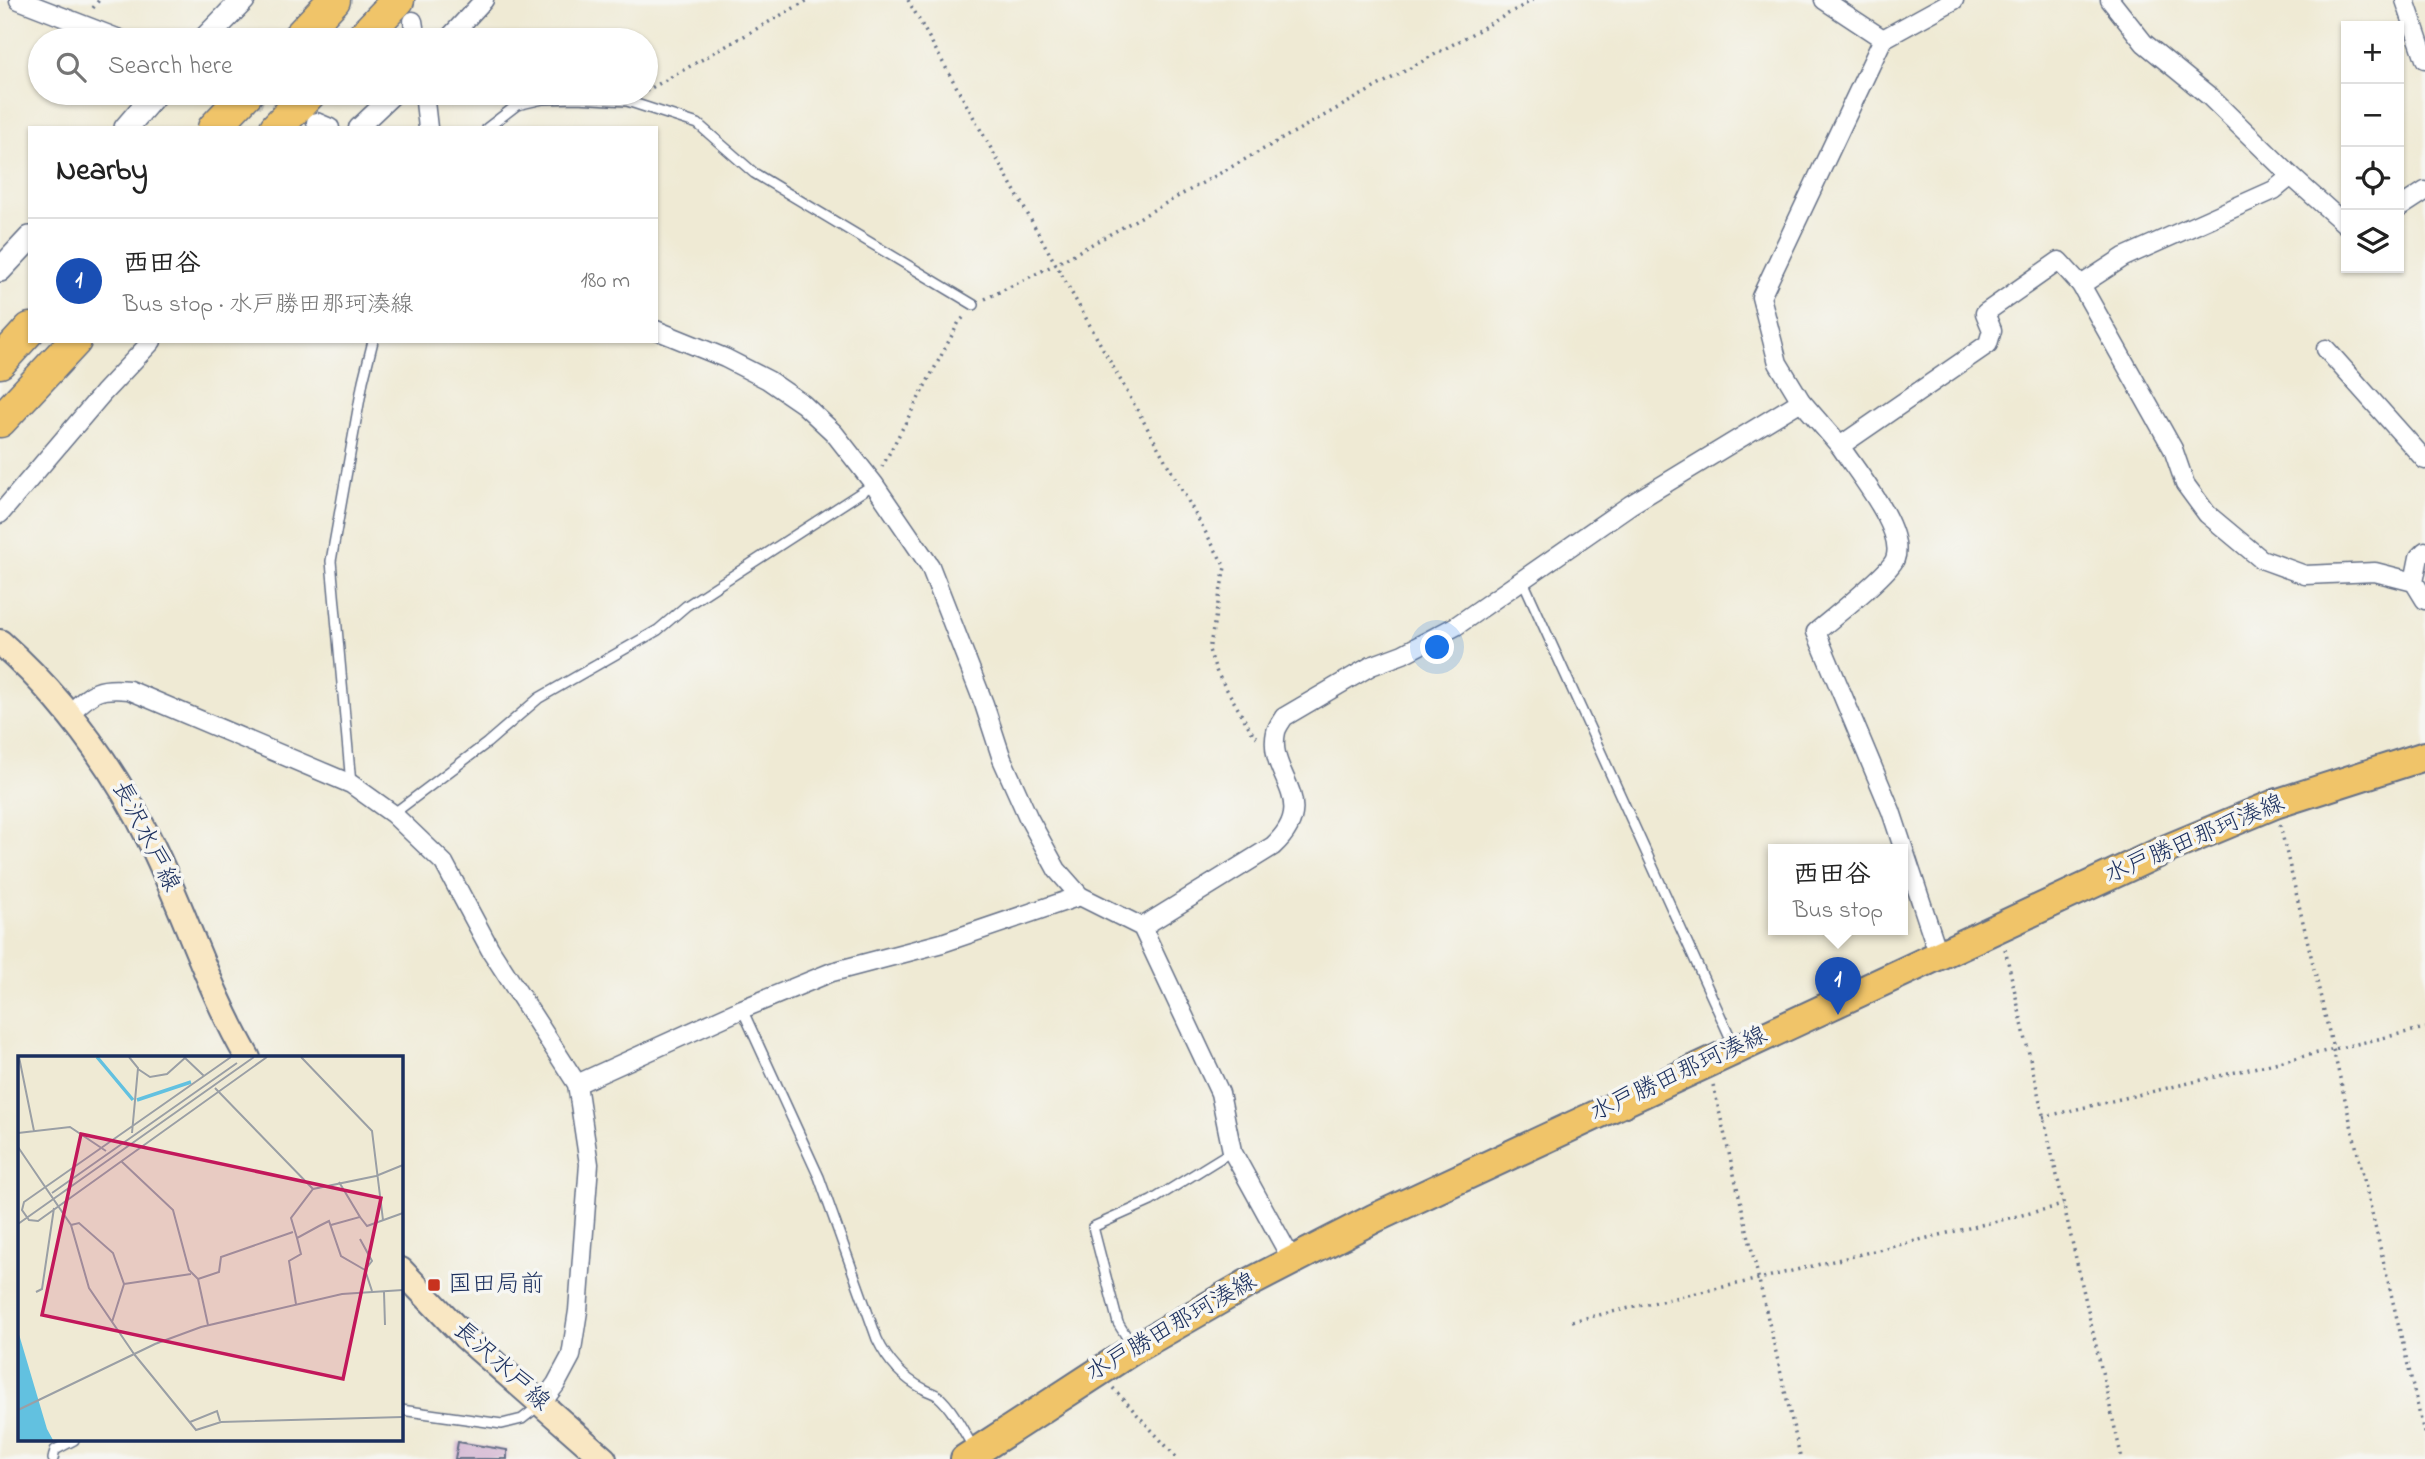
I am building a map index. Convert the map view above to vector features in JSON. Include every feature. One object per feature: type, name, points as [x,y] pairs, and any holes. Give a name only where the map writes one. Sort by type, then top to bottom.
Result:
[{"type":"highway","points":[[307,28],[334,0]]},
{"type":"highway","points":[[379,28],[406,11]]},
{"type":"highway","points":[[216,126],[236,105]]},
{"type":"highway","points":[[282,126],[318,114]]},
{"type":"highway","points":[[0,362],[28,331]]},
{"type":"highway","points":[[0,421],[73,343]]},
{"type":"main road","name":"長沢水戸線","points":[[0,642],[32,670],[70,713],[100,751],[127,796],[153,846],[212,985],[247,1056]]},
{"type":"main road","name":"水戸勝田那珂湊線","points":[[971,1455],[1134,1349],[1292,1260],[1453,1180],[2167,849],[2275,804],[2425,756]]},
{"type":"main road","name":"長沢水戸線","points":[[402,1271],[465,1336],[604,1459]]},
{"type":"street","points":[[19,0],[91,28]]},
{"type":"street","points":[[216,28],[243,0]]},
{"type":"street","points":[[458,28],[484,0]]},
{"type":"street","points":[[1824,0],[1883,40]]},
{"type":"street","points":[[1902,844],[1891,811],[1816,632],[1895,560],[1896,542],[1890,522],[1840,446],[1801,401],[1778,363],[1761,297],[1883,40],[1954,0]]},
{"type":"street","points":[[2110,0],[2144,43],[2209,96],[2341,221]]},
{"type":"street","points":[[2405,0],[2425,59]]},
{"type":"street","points":[[406,11],[412,28]]},
{"type":"street","points":[[128,126],[146,105]]},
{"type":"street","points":[[360,126],[382,105]]},
{"type":"street","points":[[425,105],[428,126]]},
{"type":"street","points":[[2081,285],[2124,257],[2274,190],[2291,176]]},
{"type":"street","points":[[2404,205],[2425,191]]},
{"type":"street","points":[[0,270],[28,240]]},
{"type":"street","points":[[1840,446],[1988,344],[1992,331],[1985,313],[2059,261],[2081,285],[2173,449],[2185,484],[2207,514],[2261,559],[2305,575],[2375,572],[2414,582]]},
{"type":"street","points":[[658,331],[768,380],[803,404],[834,433],[874,484],[930,566],[984,704],[1002,760],[1028,817],[1057,870],[1080,896],[1142,927],[1220,1093],[1232,1151],[1292,1260]]},
{"type":"street","points":[[0,514],[103,393],[150,343]]},
{"type":"street","points":[[2326,349],[2425,460]]},
{"type":"street","points":[[1142,927],[1273,846],[1288,832],[1293,817],[1293,798],[1275,748],[1276,731],[1284,718],[1371,666],[1403,654],[1456,626],[1630,505],[1801,401]]},
{"type":"street","points":[[2425,551],[2419,558],[2414,582],[2425,600]]},
{"type":"street","points":[[70,713],[93,692],[110,688],[129,690],[351,784],[393,814],[444,863],[490,948],[578,1084],[589,1164],[578,1311],[571,1356],[556,1384],[541,1404]]},
{"type":"street","points":[[1908,863],[1938,956]]},
{"type":"street","points":[[578,1084],[742,1009],[832,972],[942,943],[1080,896]]},
{"type":"lane","points":[[490,126],[517,105]]},
{"type":"lane","points":[[639,105],[698,124],[754,173],[974,305]]},
{"type":"lane","points":[[351,784],[331,561],[373,343]]},
{"type":"lane","points":[[393,814],[487,743],[539,698],[658,630],[686,606],[874,484]]},
{"type":"lane","points":[[1523,581],[1736,1049]]},
{"type":"lane","points":[[742,1009],[819,1177],[872,1327],[886,1358],[903,1376],[937,1395],[951,1412],[971,1455]]},
{"type":"lane","points":[[1134,1349],[1118,1323],[1093,1227],[1152,1201],[1232,1151]]},
{"type":"lane","points":[[402,1410],[502,1424],[522,1419],[541,1404]]},
{"type":"lane","points":[[53,1459],[55,1450],[70,1442]]},
{"type":"path","points":[[658,84],[808,0]]},
{"type":"path","points":[[908,0],[1225,567],[1209,650],[1217,674],[1253,734],[1275,748]]},
{"type":"path","points":[[874,484],[959,322],[974,305],[1056,264],[1533,0]]},
{"type":"path","points":[[2275,804],[2425,1437]]},
{"type":"path","points":[[2000,927],[2122,1459]]},
{"type":"path","points":[[2043,1116],[2425,1028]]},
{"type":"path","points":[[1708,1063],[1801,1459]]},
{"type":"path","points":[[1572,1321],[1759,1279],[2063,1205]]},
{"type":"path","points":[[1097,1371],[1178,1459]]},
{"type":"building","points":[[458,1442],[507,1450],[507,1459],[455,1459]]},
{"type":"tunnel","points":[[277,105],[296,113]]},
{"type":"place","name":"西田谷","points":[[1838,1015]]},
{"type":"place","name":"国田局前","points":[[434,1285]]}]
